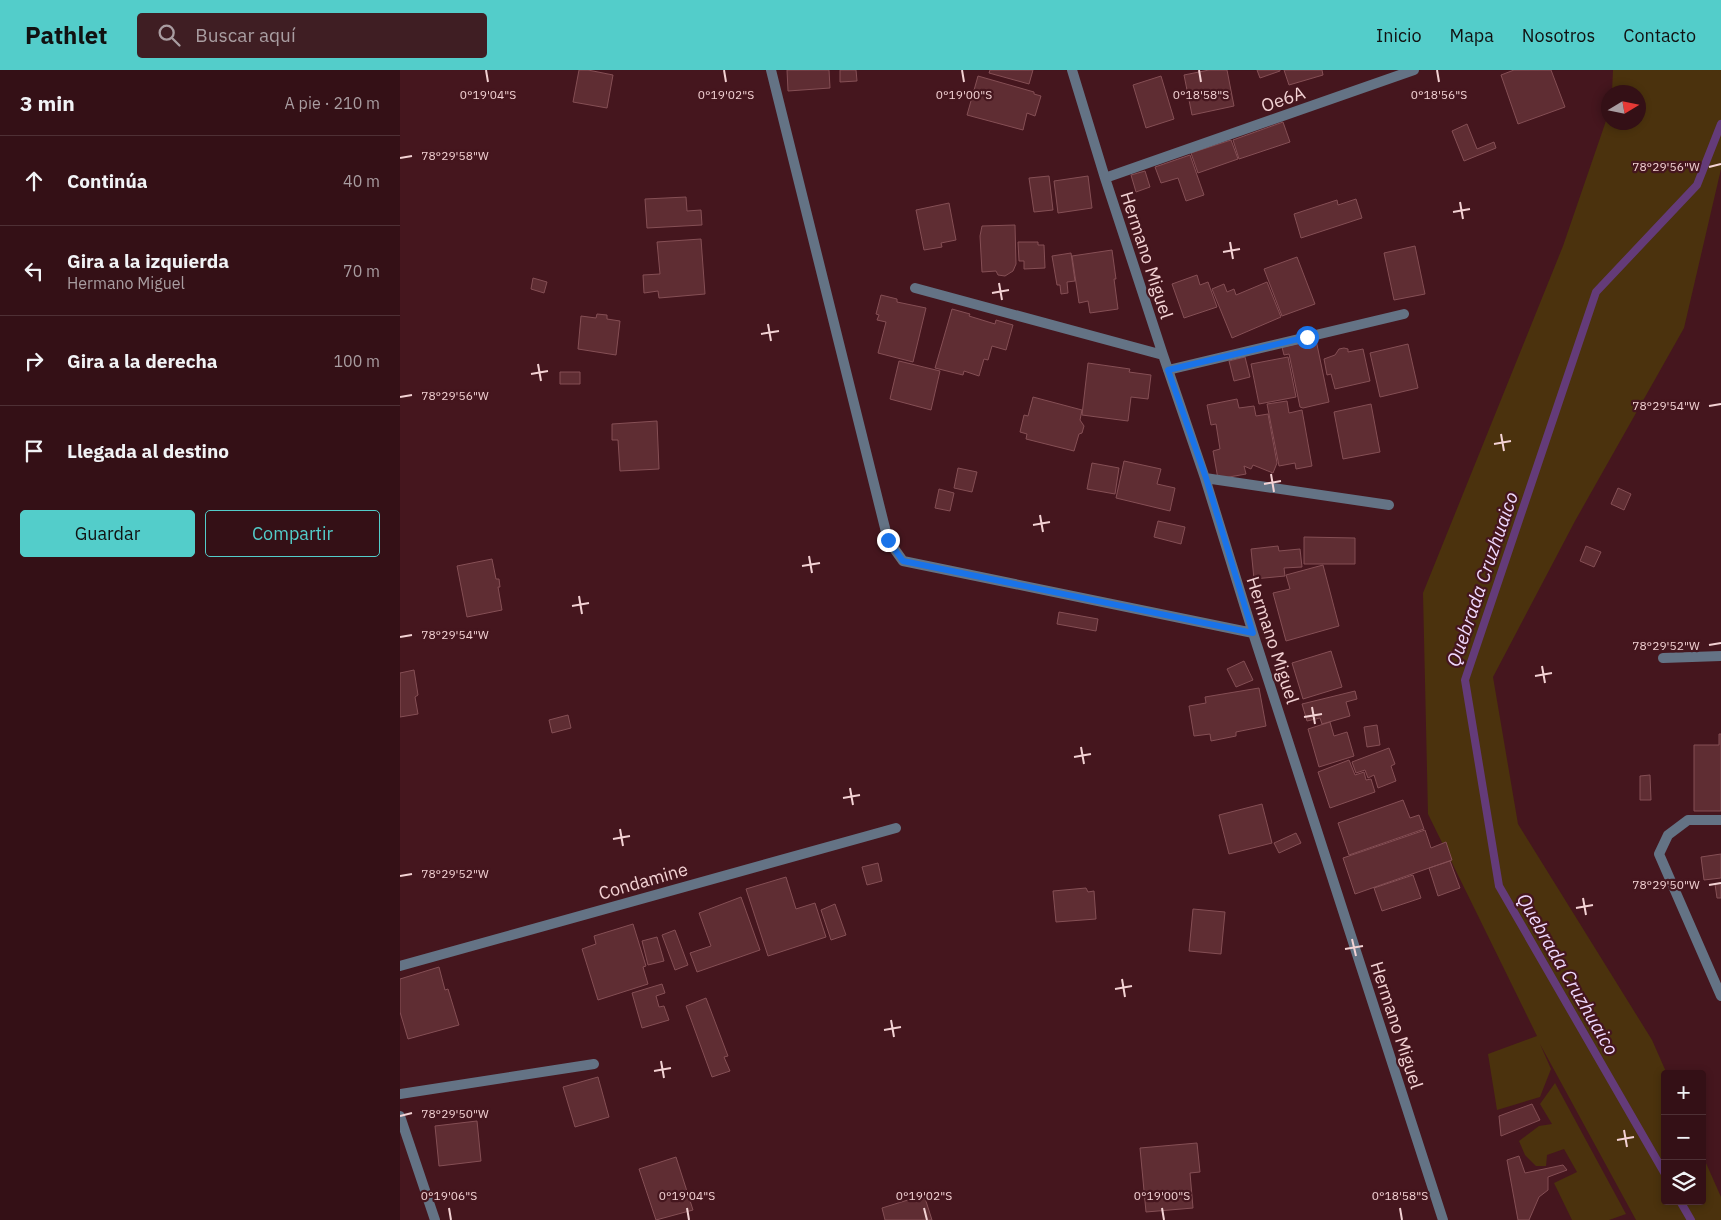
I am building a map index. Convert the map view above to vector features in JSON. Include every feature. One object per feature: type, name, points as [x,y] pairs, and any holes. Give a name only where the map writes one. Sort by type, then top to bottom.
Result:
[{"type":"street","points":[[771,70],[888,540],[903,561],[1253,633]]},
{"type":"street","name":"Hermano Miguel","points":[[1072,70],[1163,355],[1206,478],[1253,633],[1443,1220]]},
{"type":"street","name":"Oe6A","points":[[1105,178],[1414,70]]},
{"type":"street","points":[[915,288],[1163,355]]},
{"type":"street","points":[[1168,370],[1404,314]]},
{"type":"street","points":[[1206,478],[1389,505]]},
{"type":"street","points":[[1663,658],[1721,656]]},
{"type":"street","points":[[1721,820],[1688,820],[1668,835],[1659,854],[1721,996]]},
{"type":"street","name":"Condamine","points":[[400,966],[896,828]]},
{"type":"street","points":[[400,1094],[594,1064]]},
{"type":"street","points":[[400,1116],[435,1220]]},
{"type":"shaded area","points":[[1613,70],[1721,70],[1721,169],[1684,328],[1575,521],[1493,677],[1518,824],[1652,1040],[1665,1070],[1661,1070],[1661,1205],[1706,1205],[1706,1163],[1721,1197],[1721,1220],[1636,1220],[1540,1044],[1551,1069],[1540,1097],[1497,1110],[1488,1054],[1537,1036],[1428,814],[1423,593],[1563,246],[1603,130],[1646,130],[1646,85],[1612,85]]},
{"type":"shaded area","points":[[1555,1083],[1626,1214],[1609,1220],[1572,1220],[1554,1183],[1577,1172],[1564,1149],[1547,1155],[1546,1166],[1536,1166],[1525,1155],[1519,1141],[1539,1126],[1552,1124],[1540,1104]]},
{"type":"building","points":[[579,70],[613,75],[607,108],[573,102]]},
{"type":"building","points":[[787,70],[829,70],[830,88],[788,91]]},
{"type":"building","points":[[840,70],[856,70],[857,81],[840,82]]},
{"type":"building","points":[[990,70],[1033,70],[1029,84],[989,73]]},
{"type":"building","points":[[1209,70],[1227,70],[1234,106],[1192,115],[1184,75]]},
{"type":"building","points":[[1257,70],[1280,70],[1280,71],[1260,78]]},
{"type":"building","points":[[1284,70],[1322,70],[1323,75],[1289,85]]},
{"type":"building","points":[[1514,70],[1551,70],[1565,107],[1518,124],[1501,75]]},
{"type":"building","points":[[978,76],[1034,92],[1034,94],[1041,96],[1035,116],[1027,113],[1023,130],[967,115]]},
{"type":"building","points":[[1161,76],[1174,119],[1146,128],[1133,85]]},
{"type":"building","points":[[1283,122],[1290,142],[1239,159],[1233,140]]},
{"type":"building","points":[[1467,124],[1477,149],[1494,142],[1496,148],[1464,161],[1452,131]]},
{"type":"building","points":[[1231,140],[1238,159],[1198,173],[1191,153]]},
{"type":"building","points":[[1190,155],[1204,195],[1186,201],[1178,178],[1161,183],[1155,167]]},
{"type":"building","points":[[1145,171],[1150,187],[1136,192],[1131,175]]},
{"type":"building","points":[[1049,176],[1053,210],[1034,212],[1029,178]]},
{"type":"building","points":[[1088,176],[1092,208],[1058,213],[1054,181]]},
{"type":"building","points":[[686,197],[687,211],[701,210],[702,225],[647,228],[645,199]]},
{"type":"building","points":[[1356,199],[1362,218],[1301,238],[1294,214],[1337,200],[1338,205]]},
{"type":"building","points":[[949,203],[956,240],[941,243],[942,247],[924,250],[916,210]]},
{"type":"building","points":[[1015,225],[1016,264],[1013,271],[1005,276],[998,275],[996,271],[982,272],[980,236],[982,226]]},
{"type":"building","points":[[701,239],[705,294],[659,298],[658,291],[644,293],[643,275],[660,274],[657,242]]},
{"type":"building","points":[[1018,242],[1038,242],[1038,245],[1044,245],[1045,268],[1024,269],[1024,261],[1019,261]]},
{"type":"building","points":[[1415,246],[1425,294],[1394,300],[1384,253]]},
{"type":"building","points":[[1112,250],[1118,309],[1090,313],[1088,301],[1079,303],[1072,256]]},
{"type":"building","points":[[1071,253],[1075,281],[1067,282],[1068,293],[1061,294],[1060,285],[1057,285],[1052,256]]},
{"type":"building","points":[[1297,257],[1315,304],[1282,316],[1264,269]]},
{"type":"building","points":[[1197,275],[1200,285],[1208,282],[1217,307],[1184,318],[1172,284]]},
{"type":"building","points":[[533,278],[547,282],[544,293],[531,289]]},
{"type":"building","points":[[1267,282],[1281,317],[1232,338],[1212,289],[1224,284],[1227,292],[1234,289],[1236,295]]},
{"type":"building","points":[[881,295],[897,299],[897,302],[926,308],[913,362],[878,353],[886,322],[877,320],[879,315],[876,314]]},
{"type":"building","points":[[952,309],[995,324],[996,320],[1013,325],[1006,350],[992,346],[988,360],[984,359],[979,376],[964,371],[963,375],[935,368]]},
{"type":"building","points":[[597,314],[607,315],[607,319],[620,321],[616,355],[578,349],[581,316],[596,318]]},
{"type":"building","points":[[1316,340],[1329,402],[1303,408],[1300,407],[1289,354],[1284,355],[1282,347]]},
{"type":"building","points":[[1408,344],[1418,388],[1380,397],[1370,353]]},
{"type":"building","points":[[1339,349],[1348,349],[1348,352],[1363,349],[1370,381],[1335,389],[1331,374],[1327,375],[1324,359],[1335,355]]},
{"type":"building","points":[[1245,357],[1250,377],[1234,381],[1229,361]]},
{"type":"building","points":[[1288,357],[1296,397],[1259,404],[1251,364]]},
{"type":"building","points":[[899,361],[940,371],[931,410],[890,399]]},
{"type":"building","points":[[1088,363],[1130,369],[1129,372],[1151,375],[1148,399],[1131,397],[1128,421],[1082,415]]},
{"type":"building","points":[[560,372],[580,372],[580,384],[560,384]]},
{"type":"building","points":[[1033,397],[1082,410],[1080,420],[1084,426],[1082,433],[1079,434],[1074,451],[1026,439],[1027,434],[1020,432],[1024,415],[1028,416]]},
{"type":"building","points":[[1237,399],[1239,408],[1254,406],[1256,416],[1268,414],[1277,463],[1273,473],[1253,465],[1251,469],[1244,466],[1246,474],[1218,479],[1213,451],[1220,449],[1216,424],[1211,425],[1207,405]]},
{"type":"building","points":[[1287,401],[1289,413],[1302,410],[1312,466],[1296,469],[1295,463],[1279,466],[1267,404]]},
{"type":"building","points":[[1371,404],[1380,452],[1343,459],[1334,412]]},
{"type":"building","points":[[657,421],[659,469],[620,471],[618,440],[612,440],[612,424]]},
{"type":"building","points":[[1124,461],[1161,469],[1157,484],[1175,488],[1170,511],[1116,498]]},
{"type":"building","points":[[1092,463],[1119,468],[1115,494],[1087,489]]},
{"type":"building","points":[[958,468],[977,472],[972,492],[954,488]]},
{"type":"building","points":[[1618,488],[1631,494],[1624,510],[1611,504]]},
{"type":"building","points":[[939,489],[954,493],[950,511],[935,508]]},
{"type":"building","points":[[1158,521],[1185,527],[1181,544],[1154,537]]},
{"type":"building","points":[[1304,537],[1355,538],[1355,564],[1304,564]]},
{"type":"building","points":[[1278,546],[1279,551],[1300,549],[1302,567],[1284,568],[1285,576],[1254,579],[1251,549]]},
{"type":"building","points":[[1586,546],[1601,552],[1594,567],[1580,561]]},
{"type":"building","points":[[492,559],[496,579],[499,579],[500,587],[498,587],[502,610],[467,617],[457,566]]},
{"type":"building","points":[[1323,565],[1339,626],[1286,641],[1273,593],[1290,589],[1286,575]]},
{"type":"building","points":[[1059,612],[1098,619],[1096,631],[1057,624]]},
{"type":"building","points":[[1331,651],[1342,687],[1303,699],[1292,663]]},
{"type":"building","points":[[1244,661],[1253,680],[1236,687],[1227,669]]},
{"type":"building","points":[[414,670],[418,695],[415,697],[418,714],[400,717],[400,673]]},
{"type":"building","points":[[1259,688],[1266,726],[1236,732],[1236,736],[1211,741],[1210,734],[1194,736],[1189,706],[1206,703],[1205,697]]},
{"type":"building","points":[[1355,691],[1357,699],[1346,702],[1350,716],[1322,724],[1320,718],[1307,721],[1302,704]]},
{"type":"building","points":[[568,715],[571,728],[552,733],[549,720]]},
{"type":"building","points":[[1330,722],[1334,736],[1347,732],[1354,756],[1319,767],[1308,729]]},
{"type":"building","points":[[1377,725],[1380,745],[1367,747],[1364,727]]},
{"type":"building","points":[[1719,734],[1721,734],[1721,811],[1694,811],[1694,745],[1719,745]]},
{"type":"building","points":[[1389,748],[1395,764],[1391,766],[1396,781],[1378,788],[1374,775],[1368,778],[1365,770],[1356,773],[1352,762]]},
{"type":"building","points":[[1349,760],[1355,775],[1364,772],[1366,780],[1371,779],[1375,792],[1330,808],[1318,772]]},
{"type":"building","points":[[1650,775],[1651,800],[1640,800],[1640,776]]},
{"type":"building","points":[[1403,800],[1410,818],[1419,815],[1424,829],[1349,855],[1338,823]]},
{"type":"building","points":[[1262,804],[1272,843],[1229,854],[1219,815]]},
{"type":"building","points":[[1425,830],[1431,848],[1446,842],[1452,860],[1355,894],[1343,858]]},
{"type":"building","points":[[1296,833],[1301,843],[1279,853],[1274,843]]},
{"type":"building","points":[[1721,854],[1721,878],[1704,880],[1701,857]]},
{"type":"building","points":[[1450,861],[1460,888],[1438,896],[1429,868]]},
{"type":"building","points":[[878,863],[882,881],[867,885],[862,867]]},
{"type":"building","points":[[1413,875],[1421,898],[1382,911],[1374,888]]},
{"type":"building","points":[[786,877],[796,909],[815,903],[826,937],[768,956],[746,889]]},
{"type":"building","points":[[1721,883],[1721,898],[1717,898],[1715,884]]},
{"type":"building","points":[[1086,888],[1088,892],[1094,891],[1096,919],[1056,922],[1053,891]]},
{"type":"building","points":[[741,897],[760,950],[697,972],[690,953],[711,946],[699,913]]},
{"type":"building","points":[[835,904],[846,935],[831,940],[821,910]]},
{"type":"building","points":[[1193,909],[1225,912],[1221,954],[1189,951]]},
{"type":"building","points":[[633,924],[646,966],[643,967],[648,984],[598,1000],[582,949],[596,944],[594,936]]},
{"type":"building","points":[[675,930],[688,965],[675,970],[662,935]]},
{"type":"building","points":[[657,937],[664,961],[648,965],[642,941]]},
{"type":"building","points":[[439,967],[445,990],[448,989],[459,1025],[408,1039],[400,1012],[400,979]]},
{"type":"building","points":[[662,984],[665,993],[656,996],[659,1007],[664,1006],[669,1020],[642,1028],[632,993]]},
{"type":"building","points":[[706,998],[728,1056],[724,1057],[730,1071],[712,1077],[686,1006]]},
{"type":"building","points":[[598,1077],[609,1117],[575,1127],[563,1087]]},
{"type":"building","points":[[1532,1104],[1540,1120],[1501,1136],[1499,1116]]},
{"type":"building","points":[[477,1121],[481,1161],[439,1166],[435,1126]]},
{"type":"building","points":[[1197,1143],[1200,1172],[1190,1173],[1193,1208],[1146,1212],[1140,1148]]},
{"type":"building","points":[[1519,1156],[1525,1173],[1563,1165],[1567,1170],[1548,1177],[1548,1190],[1539,1197],[1529,1220],[1518,1220],[1507,1160]]},
{"type":"building","points":[[676,1157],[693,1210],[656,1220],[639,1169]]},
{"type":"building","points":[[924,1195],[932,1220],[885,1220],[882,1208]]},
{"type":"waterway","name":"Quebrada Cruzhuaico","points":[[1661,1167],[1499,886],[1465,680],[1596,292],[1697,185],[1721,124]]},
{"type":"waterway","name":"Quebrada Cruzhuaico","points":[[1682,1205],[1691,1220]]},
{"type":"route","points":[[888,540],[894,551],[903,561],[1253,633],[1206,478],[1168,370],[1307,337]]}]
